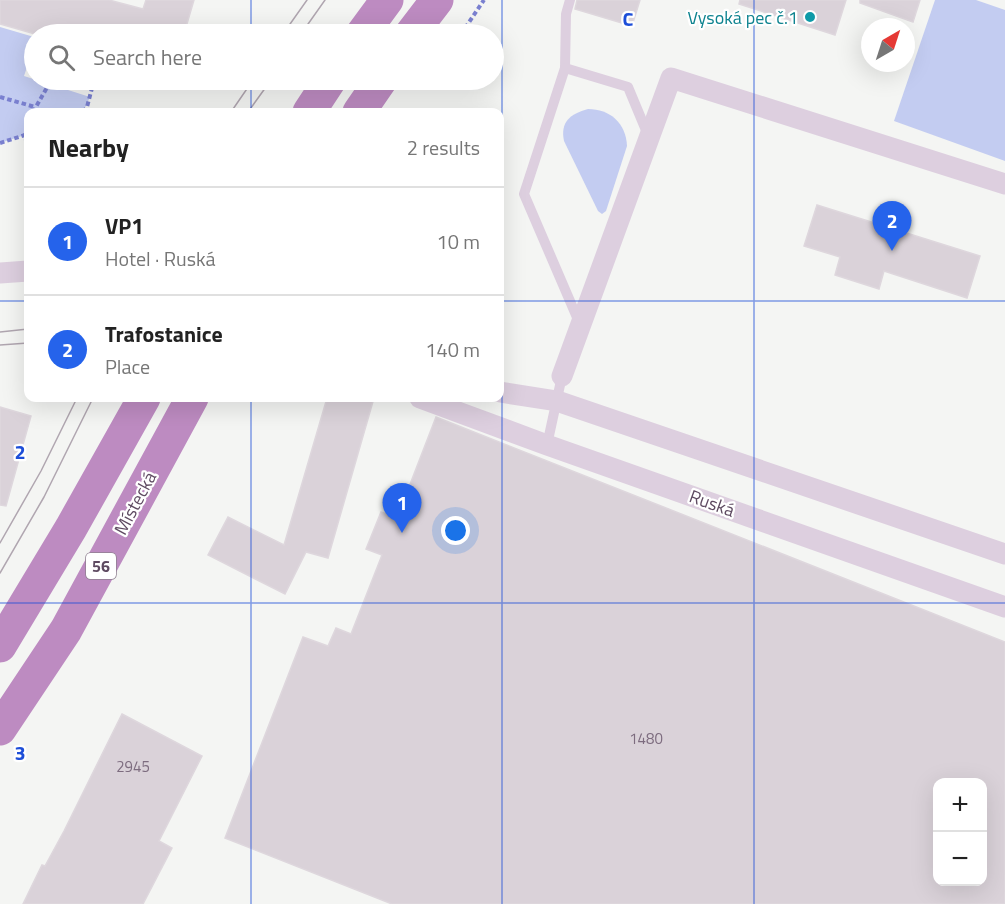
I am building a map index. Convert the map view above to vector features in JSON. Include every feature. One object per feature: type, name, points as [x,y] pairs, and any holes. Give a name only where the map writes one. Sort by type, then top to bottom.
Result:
[{"type":"highway","points":[[369,24],[387,0]]},
{"type":"highway","points":[[419,24],[437,0]]},
{"type":"highway","points":[[312,108],[323,90]]},
{"type":"highway","points":[[363,108],[374,90]]},
{"type":"highway","name":"56","points":[[0,646],[71,528],[142,402]]},
{"type":"highway","name":"Místecká","points":[[0,729],[66,630],[190,402]]},
{"type":"street","points":[[562,376],[671,78],[1005,184]]},
{"type":"street","points":[[0,273],[24,271]]},
{"type":"street","points":[[504,393],[557,401],[1005,554]]},
{"type":"street","name":"Ruská","points":[[431,402],[1005,607]]},
{"type":"lane","points":[[570,0],[566,14],[565,68],[524,194],[581,325]]},
{"type":"lane","points":[[565,68],[628,87],[649,137]]},
{"type":"lane","points":[[547,445],[562,376]]},
{"type":"path","points":[[468,24],[484,0]]},
{"type":"path","points":[[0,97],[35,107],[45,90]]},
{"type":"path","points":[[86,108],[91,90]]},
{"type":"path","points":[[0,143],[24,136]]},
{"type":"shaded area","points":[[935,0],[976,0],[1005,10],[1005,161],[894,121],[911,72],[915,72],[915,59]]},
{"type":"shaded area","points":[[0,27],[24,34],[24,90],[68,90],[90,97],[85,108],[24,108],[24,135],[0,143]]},
{"type":"shaded area","points":[[588,109],[610,115],[620,124],[626,138],[627,146],[606,211],[602,214],[598,211],[564,141],[563,134],[565,124],[571,116]]},
{"type":"building","points":[[0,0],[109,0],[143,9],[146,0],[194,0],[187,24],[24,24],[24,31],[0,24]]},
{"type":"building","points":[[577,0],[640,0],[632,26],[575,9]]},
{"type":"building","name":"Vysoká pec č.1","points":[[740,0],[846,0],[835,35],[739,4]]},
{"type":"building","points":[[860,0],[920,0],[914,18],[902,18],[860,3]]},
{"type":"building","points":[[817,205],[980,256],[967,298],[884,271],[879,289],[835,275],[840,257],[804,246]]},
{"type":"building","points":[[326,402],[373,402],[328,558],[306,552],[285,594],[208,555],[228,517],[284,545]]},
{"type":"building","points":[[0,407],[31,416],[6,506],[0,505]]},
{"type":"building","points":[[436,417],[1005,642],[1005,904],[392,904],[225,838],[303,637],[328,646],[336,628],[351,634],[382,555],[366,549],[381,512],[397,518]]},
{"type":"building","points":[[122,714],[202,756],[159,841],[172,848],[143,904],[23,904],[42,865],[45,866],[64,831]]},
{"type":"tram line","points":[[290,24],[307,0]]},
{"type":"tram line","points":[[308,24],[325,0]]},
{"type":"tram line","points":[[234,108],[246,90]]},
{"type":"tram line","points":[[251,108],[264,90]]},
{"type":"tram line","points":[[0,332],[24,329]]},
{"type":"tram line","points":[[0,345],[24,343]]},
{"type":"tram line","points":[[0,543],[41,471],[75,402]]},
{"type":"tram line","points":[[0,573],[44,497],[91,402]]},
{"type":"place","name":"Vysoká pec č.1","points":[[810,17]]},
{"type":"place","name":"Trafostanice","points":[[892,251]]},
{"type":"place","name":"VP1","points":[[402,533]]}]
